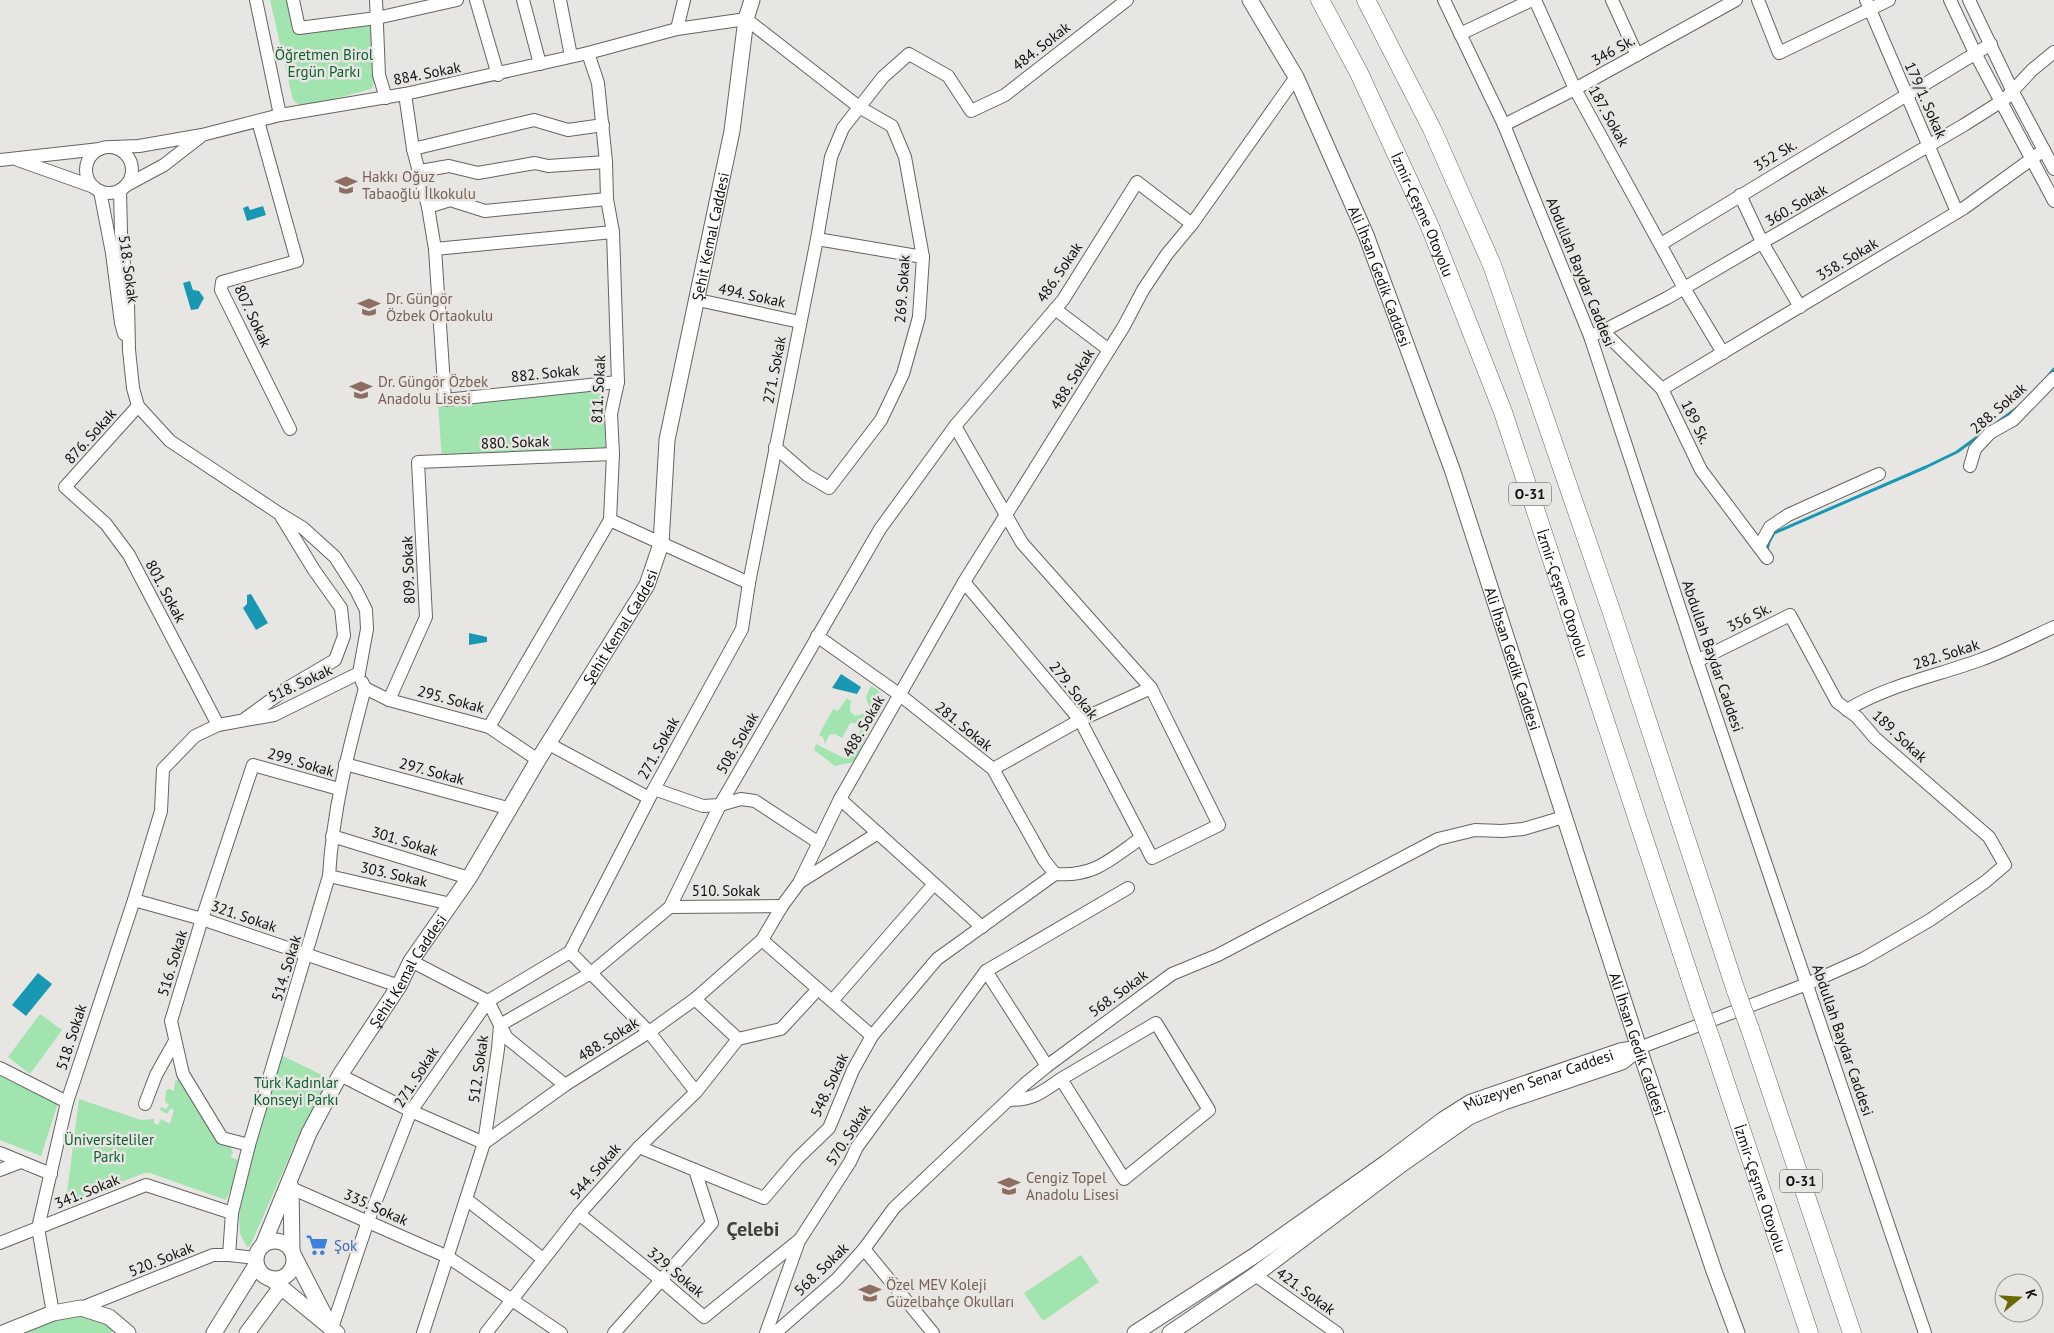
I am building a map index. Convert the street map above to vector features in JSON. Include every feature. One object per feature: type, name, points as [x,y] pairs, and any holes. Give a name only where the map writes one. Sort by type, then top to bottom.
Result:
[{"type":"highway","name":"İzmir-Çeşme Otoyolu","points":[[1320,0],[1359,73],[1430,229],[1503,412],[1809,1333]]},
{"type":"highway","name":"O-31","points":[[1366,0],[1432,129],[1492,265],[1612,613],[1736,990],[1852,1333]]},
{"type":"main road","name":"Şehit Kemal Caddesi","points":[[258,1256],[290,1184],[309,1133],[340,1075],[399,986],[411,961],[469,878],[512,809],[538,760],[647,585],[661,544],[667,440],[698,300],[732,131],[746,19],[752,0]]},
{"type":"main road","name":"Ali İhsan Gedik Caddesi","points":[[1250,0],[1296,77],[1366,235],[1449,460],[1639,1048],[1714,1271],[1737,1333]]},
{"type":"main road","name":"Müzeyyen Senar Caddesi","points":[[1170,1333],[1255,1274],[1402,1164],[1469,1117],[1504,1102],[1622,1062],[1639,1048]]},
{"type":"main road","name":"Müzeyyen Senar Caddesi","points":[[1135,1333],[1254,1256],[1387,1162],[1444,1119],[1471,1102],[1620,1050],[1639,1048]]},
{"type":"main road","points":[[247,1333],[276,1279],[288,1274],[294,1263],[290,1184]]},
{"type":"main road","points":[[214,1333],[258,1256],[271,1241],[283,1242],[293,1254],[332,1331]]},
{"type":"main road","points":[[258,1256],[264,1276],[332,1331]]},
{"type":"main road","points":[[3,1333],[53,1313],[81,1308],[109,1317],[126,1332]]},
{"type":"street","points":[[256,0],[280,115]]},
{"type":"street","points":[[293,0],[299,28],[377,18],[457,0]]},
{"type":"street","points":[[376,0],[379,75],[386,98]]},
{"type":"street","points":[[476,0],[498,75]]},
{"type":"street","points":[[523,0],[540,64]]},
{"type":"street","points":[[560,0],[571,56]]},
{"type":"street","points":[[677,29],[684,0]]},
{"type":"street","name":"484. Sokak","points":[[909,54],[948,76],[971,111],[1005,95],[1127,0]]},
{"type":"street","name":"Abdullah Baydar Caddesi","points":[[1444,0],[1504,125],[1590,336],[1697,661],[1925,1333]]},
{"type":"street","points":[[1460,34],[1534,0]]},
{"type":"street","name":"187. Sokak","points":[[1534,0],[1576,89],[1684,288],[1723,352]]},
{"type":"street","points":[[1612,0],[1637,55]]},
{"type":"street","name":"346 Sk.","points":[[1504,125],[1576,89],[1736,0]]},
{"type":"street","points":[[1758,0],[1779,53],[1868,4],[1889,0]]},
{"type":"street","points":[[1950,0],[1975,53],[2054,201]]},
{"type":"street","points":[[1969,0],[2013,92],[2054,169]]},
{"type":"street","name":"179/1. Sokak","points":[[1868,4],[1957,212]]},
{"type":"street","name":"884. Sokak","points":[[0,160],[139,146],[202,135],[280,115],[386,98],[498,75],[677,29],[746,19]]},
{"type":"street","name":"269. Sokak","points":[[746,19],[858,107],[892,126],[905,157],[923,257],[919,317],[903,374],[881,420],[829,488],[806,475],[775,447]]},
{"type":"street","name":"352 Sk.","points":[[1661,244],[1991,44]]},
{"type":"street","name":"360. Sokak","points":[[1590,336],[1684,288],[1763,244],[2001,102],[2013,92],[2032,70],[2054,52]]},
{"type":"street","name":"811. Sokak","points":[[489,727],[610,520],[613,454],[611,414],[618,382],[613,232],[607,199],[606,162],[598,82],[588,53]]},
{"type":"street","name":"271. Sokak","points":[[332,1331],[368,1221],[411,1111],[488,1001],[570,952],[651,793],[742,629],[749,583],[817,239],[831,157],[842,128],[883,77],[909,54]]},
{"type":"street","name":"488. Sokak","points":[[484,1143],[565,1085],[649,1032],[695,999],[762,940],[782,906],[799,883],[840,799],[964,582],[1109,350],[1143,290],[1167,254],[1192,224],[1296,77]]},
{"type":"street","points":[[405,94],[413,149],[428,207],[435,249],[613,232]]},
{"type":"street","points":[[413,149],[534,120],[568,130],[603,125]]},
{"type":"street","name":"807. Sokak","points":[[258,121],[297,261],[222,282],[221,290],[290,429]]},
{"type":"street","points":[[14,158],[97,189],[113,192],[164,165],[202,135]]},
{"type":"street","points":[[97,189],[89,181],[86,166],[94,153],[106,148],[125,154],[132,166],[132,173],[122,188]]},
{"type":"street","name":"358. Sokak","points":[[1662,389],[1957,212],[2044,150]]},
{"type":"street","points":[[420,171],[450,166],[478,173],[535,164],[548,166],[606,162]]},
{"type":"street","name":"486. Sokak","points":[[955,426],[1063,300],[1137,182],[1192,224]]},
{"type":"street","name":"518. Sokak","points":[[53,1313],[38,1228],[67,1102],[134,900],[161,811],[163,769],[195,736],[218,725],[243,719],[274,715],[359,673],[367,629],[366,610],[356,590],[334,558],[303,528],[170,441],[138,406],[133,388],[129,350],[128,303],[121,234],[122,188]]},
{"type":"street","name":"518. Sokak","points":[[97,189],[112,253],[121,323],[129,350]]},
{"type":"street","points":[[1740,196],[1763,244],[1800,307]]},
{"type":"street","points":[[428,207],[450,200],[485,211],[607,199]]},
{"type":"street","points":[[817,239],[923,257]]},
{"type":"street","name":"882. Sokak","points":[[435,249],[445,400],[618,382]]},
{"type":"street","name":"494. Sokak","points":[[698,300],[800,322]]},
{"type":"street","points":[[1055,309],[1109,350]]},
{"type":"street","points":[[1603,331],[1662,389]]},
{"type":"street","name":"288. Sokak","points":[[1970,466],[1975,450],[1990,434],[2013,420],[2054,378]]},
{"type":"street","name":"189 Sk.","points":[[1662,389],[1701,470],[1767,558]]},
{"type":"street","name":"876. Sokak","points":[[65,487],[138,406]]},
{"type":"street","points":[[955,426],[1022,543],[1150,688],[1080,720],[993,770]]},
{"type":"street","name":"508. Sokak","points":[[500,1025],[591,973],[670,907],[720,805],[816,636],[880,529],[955,426]]},
{"type":"street","name":"880. Sokak","points":[[418,462],[613,454]]},
{"type":"street","name":"809. Sokak","points":[[389,700],[426,617],[418,462]]},
{"type":"street","points":[[1759,547],[1770,527],[1788,515],[1880,474]]},
{"type":"street","name":"801. Sokak","points":[[65,487],[106,524],[128,555],[218,725]]},
{"type":"street","points":[[243,719],[289,687],[335,660],[344,636],[341,608],[314,570],[280,514]]},
{"type":"street","points":[[610,520],[749,583]]},
{"type":"street","name":"279. Sokak","points":[[964,582],[1080,720],[1152,858],[1219,825],[1150,688]]},
{"type":"street","name":"356 Sk.","points":[[1697,661],[1790,615]]},
{"type":"street","name":"189. Sokak","points":[[1790,615],[1837,702],[1857,717],[1875,738],[1990,837],[2005,865],[1985,882],[1930,920],[1863,959],[1806,984]]},
{"type":"street","name":"282. Sokak","points":[[1847,710],[1860,702],[1904,684],[1982,660],[2054,627]]},
{"type":"street","name":"281. Sokak","points":[[816,636],[900,695],[993,770],[1044,860],[1056,874]]},
{"type":"street","points":[[359,673],[365,688]]},
{"type":"street","name":"295. Sokak","points":[[365,688],[389,700],[489,727],[538,760]]},
{"type":"street","name":"514. Sokak","points":[[229,1255],[232,1213],[249,1145],[329,876],[332,836],[339,789],[365,688]]},
{"type":"street","points":[[549,744],[651,793],[703,806],[720,805],[741,799],[755,801],[819,843]]},
{"type":"street","name":"297. Sokak","points":[[345,764],[512,809]]},
{"type":"street","name":"299. Sokak","points":[[253,765],[339,789]]},
{"type":"street","name":"516. Sokak","points":[[249,1145],[222,1138],[183,1074],[171,1021],[202,919],[253,765]]},
{"type":"street","points":[[840,799],[982,927]]},
{"type":"street","name":"568. Sokak","points":[[775,1333],[838,1278],[864,1250],[894,1208],[1008,1100],[1047,1066],[1172,974],[1218,955],[1438,839],[1475,830],[1502,831],[1523,829],[1564,817]]},
{"type":"street","points":[[799,883],[878,834]]},
{"type":"street","name":"301. Sokak","points":[[332,836],[469,878]]},
{"type":"street","points":[[1056,874],[1068,875],[1093,871],[1141,838]]},
{"type":"street","name":"548. Sokak","points":[[695,1170],[764,1198],[797,1159],[829,1128],[853,1070],[872,1036],[937,959],[1056,874]]},
{"type":"street","name":"303. Sokak","points":[[329,876],[451,904]]},
{"type":"street","points":[[832,1001],[934,884]]},
{"type":"street","points":[[1047,1066],[986,971],[1128,888]]},
{"type":"street","name":"321. Sokak","points":[[134,900],[202,919],[399,986]]},
{"type":"street","name":"510. Sokak","points":[[670,907],[782,906]]},
{"type":"street","points":[[762,940],[872,1036]]},
{"type":"street","points":[[570,952],[649,1032],[696,1092]]},
{"type":"street","points":[[411,961],[488,1001]]},
{"type":"street","name":"570. Sokak","points":[[766,1333],[799,1241],[850,1162],[857,1147],[986,971]]},
{"type":"street","points":[[1639,1048],[1806,984]]},
{"type":"street","points":[[695,999],[738,1039],[781,1029],[818,989]]},
{"type":"street","name":"512. Sokak","points":[[484,1143],[500,1025],[488,1001]]},
{"type":"street","points":[[1008,1100],[1026,1100],[1041,1093],[1061,1079],[1156,1023],[1209,1110],[1124,1179],[1061,1079]]},
{"type":"street","points":[[500,1025],[508,1038],[565,1085]]},
{"type":"street","name":"544. Sokak","points":[[486,1333],[579,1214],[639,1147],[696,1092],[738,1039]]},
{"type":"street","points":[[145,1104],[156,1075],[175,1040]]},
{"type":"street","points":[[0,1068],[67,1102]]},
{"type":"street","points":[[340,1075],[411,1111],[484,1143],[423,1333]]},
{"type":"street","points":[[614,1333],[712,1223],[695,1170],[639,1147]]},
{"type":"street","points":[[0,1153],[51,1174]]},
{"type":"street","points":[[0,1170],[21,1162]]},
{"type":"street","name":"335. Sokak","points":[[290,1184],[448,1257],[512,1298],[557,1332]]},
{"type":"street","name":"341. Sokak","points":[[0,1243],[146,1185],[232,1213]]},
{"type":"street","points":[[466,1199],[543,1259]]},
{"type":"street","name":"329. Sokak","points":[[579,1214],[704,1317],[799,1241]]},
{"type":"street","points":[[864,1250],[934,1333]]},
{"type":"street","name":"520. Sokak","points":[[81,1308],[213,1255],[258,1256]]},
{"type":"street","name":"421. Sokak","points":[[1255,1274],[1337,1333]]},
{"type":"green space","name":"Öğretmen Birol Ergün Parkı","points":[[270,0],[288,0],[292,24],[377,18],[379,75],[371,89],[303,107],[294,101]]},
{"type":"green space","points":[[603,388],[606,449],[442,459],[438,403]]},
{"type":"green space","points":[[871,686],[878,690],[882,697],[876,705],[876,716],[854,762],[835,766],[814,750],[816,744],[846,759],[862,727],[856,723],[850,723],[842,738],[835,734],[829,735],[825,744],[823,737],[819,735],[833,709],[838,711],[847,698],[851,701],[850,711],[855,716],[866,713],[869,707],[866,697]]},
{"type":"green space","points":[[40,1014],[62,1030],[30,1074],[8,1057]]},
{"type":"green space","name":"Türk Kadınlar Konseyi Parkı","points":[[281,1055],[330,1079],[299,1135],[250,1246],[247,1247],[240,1234],[239,1214],[249,1169]]},
{"type":"green space","points":[[0,1073],[59,1100],[41,1156],[0,1140]]},
{"type":"green space","name":"Üniversiteliler Parkı","points":[[184,1078],[230,1145],[233,1153],[230,1157],[238,1160],[240,1166],[234,1189],[230,1191],[226,1200],[150,1173],[144,1173],[71,1202],[67,1193],[79,1099],[141,1120],[154,1119],[154,1123],[158,1125],[161,1119],[170,1124],[174,1110],[171,1108],[167,1114],[160,1110],[161,1107],[166,1109],[169,1105],[165,1101],[166,1090],[174,1091],[175,1081]]},
{"type":"green space","points":[[1081,1255],[1099,1282],[1043,1321],[1024,1293]]},
{"type":"green space","points":[[82,1313],[116,1326],[111,1333],[24,1333],[62,1318]]},
{"type":"water","points":[[248,206],[250,210],[263,206],[266,215],[247,221],[243,208]]},
{"type":"water","points":[[190,281],[193,290],[199,291],[204,298],[198,309],[191,310],[183,283]]},
{"type":"water","points":[[251,594],[268,623],[256,630],[243,608],[247,604],[247,595]]},
{"type":"water","points":[[469,633],[487,637],[487,642],[469,645]]},
{"type":"water","points":[[841,674],[861,687],[857,694],[832,688]]},
{"type":"water","points":[[38,973],[52,984],[26,1016],[12,1005]]},
{"type":"waterway","points":[[2049,375],[2054,369]]},
{"type":"waterway","points":[[1998,422],[2017,408]]},
{"type":"waterway","points":[[1767,549],[1774,533],[1926,467],[1957,452],[1980,435]]},
{"type":"place","name":"Hakkı Oğuz Tabaoğlu İlkokulu","points":[[346,185]]},
{"type":"place","name":"Dr. Güngör Özbek Ortaokulu","points":[[369,307]]},
{"type":"place","name":"Dr. Güngör Özbek Anadolu Lisesi","points":[[361,390]]},
{"type":"place","name":"Cengiz Topel Anadolu Lisesi","points":[[1009,1186]]},
{"type":"place","name":"Şok","points":[[317,1245]]},
{"type":"place","name":"Özel MEV Koleji Güzelbahçe Okulları","points":[[870,1293]]},
{"type":"district","name":"Çelebi","points":[[753,1229]]}]
